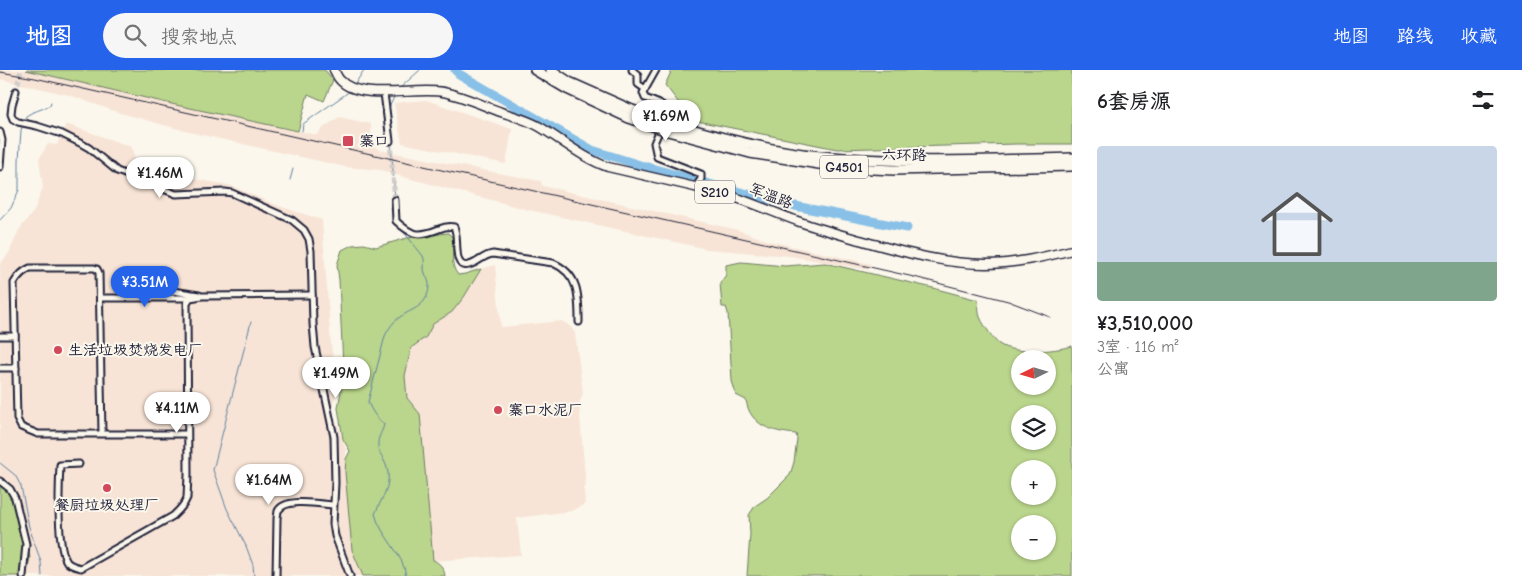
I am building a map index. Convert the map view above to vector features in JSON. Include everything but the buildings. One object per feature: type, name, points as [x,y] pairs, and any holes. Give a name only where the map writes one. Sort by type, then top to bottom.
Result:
[{"type":"highway","name":"G4501","points":[[535,70],[567,89],[631,114]]},
{"type":"highway","name":"G4501","points":[[551,70],[569,82],[631,114]]},
{"type":"highway","name":"六环路","points":[[631,114],[750,153],[852,168],[894,170],[1052,162]]},
{"type":"highway","name":"G4501","points":[[1052,162],[1072,158]]},
{"type":"highway","name":"G4501","points":[[1052,162],[1072,166]]},
{"type":"main road","name":"S210","points":[[334,70],[339,79],[358,90],[384,93]]},
{"type":"main road","name":"军温路","points":[[384,93],[435,92],[458,96],[537,126],[593,161],[608,167],[744,200],[823,230],[908,254],[984,264],[1037,258],[1072,250]]},
{"type":"street","points":[[632,70],[638,75],[638,84],[645,89]]},
{"type":"street","points":[[656,70],[643,93],[645,98],[662,105],[667,113],[654,143],[657,157],[701,174],[701,179],[695,188]]},
{"type":"street","points":[[16,91],[11,114],[13,119],[62,134],[89,148],[117,171],[176,194],[232,193],[292,220],[304,230],[311,244],[315,347],[334,437],[335,483],[333,524],[335,536],[350,576]]},
{"type":"street","points":[[384,93],[390,142]]},
{"type":"street","points":[[0,132],[2,140],[0,167]]},
{"type":"street","points":[[395,200],[396,221],[412,233],[421,234],[446,227],[454,227],[457,232],[457,258],[463,266],[468,266],[484,256],[493,254],[552,262],[560,266],[573,279],[579,301],[579,322]]},
{"type":"street","points":[[102,434],[99,273],[94,268],[30,268],[18,276],[14,283],[17,419],[21,427],[38,434],[102,434],[187,434]]},
{"type":"street","points":[[173,292],[202,296],[312,295]]},
{"type":"street","points":[[100,298],[190,298],[202,296]]},
{"type":"street","points":[[79,464],[60,465],[60,534],[65,556],[72,566],[81,568],[172,516],[184,504],[187,498],[187,303],[190,298]]},
{"type":"street","points":[[0,336],[15,336]]},
{"type":"street","points":[[0,368],[16,368]]},
{"type":"street","points":[[0,481],[10,489],[16,504],[26,544],[23,576]]},
{"type":"street","points":[[276,576],[277,519],[278,511],[282,506],[289,502],[333,505]]},
{"type":"shaded area","points":[[0,70],[25,70],[317,135],[339,117],[371,124],[371,142],[379,150],[540,181],[543,186],[738,230],[769,241],[871,264],[869,270],[790,256],[707,249],[529,210],[381,170],[346,167],[189,132],[117,112],[69,95],[0,79]]},
{"type":"shaded area","points":[[426,100],[512,129],[506,164],[402,143],[394,103]]},
{"type":"shaded area","points":[[66,124],[132,147],[135,162],[171,175],[229,185],[276,205],[322,220],[331,345],[338,389],[333,403],[333,412],[346,449],[345,472],[352,550],[363,576],[26,576],[4,480],[0,478],[0,264],[9,253],[19,230],[34,211],[43,187],[39,159],[48,144],[57,145]]},
{"type":"shaded area","name":"寨口水泥厂","points":[[495,265],[501,327],[562,321],[571,327],[575,333],[583,393],[579,405],[586,487],[584,488],[585,504],[571,511],[517,518],[521,555],[433,561],[420,414],[407,398],[405,376],[411,348],[426,337],[433,324],[452,312],[464,297],[481,269]]},
{"type":"green space","points":[[26,70],[325,70],[333,80],[324,101],[308,94],[298,131]]},
{"type":"green space","points":[[672,70],[1072,70],[1072,144],[837,149],[692,120],[665,85]]},
{"type":"green space","points":[[448,233],[453,238],[453,262],[458,275],[481,269],[464,297],[452,312],[433,324],[426,337],[411,348],[405,376],[407,398],[420,414],[433,560],[441,566],[445,576],[363,576],[352,550],[345,472],[346,459],[350,451],[343,439],[338,408],[343,367],[337,265],[342,250],[352,245],[364,244],[376,247],[407,238]]},
{"type":"green space","points":[[741,262],[785,266],[825,263],[978,300],[979,315],[992,337],[997,343],[1014,350],[1011,350],[1011,395],[1056,395],[1056,350],[1046,350],[1072,346],[1072,576],[747,576],[750,534],[749,515],[755,506],[767,498],[790,475],[797,439],[796,434],[779,432],[758,422],[748,409],[746,400],[736,395],[732,381],[728,313],[726,307],[722,307],[720,283],[726,275],[726,265]]},
{"type":"green space","points":[[0,478],[11,488],[27,542],[30,558],[26,576],[0,576]]},
{"type":"waterway","points":[[355,84],[364,70]]},
{"type":"waterway","points":[[400,88],[420,70]]},
{"type":"waterway","points":[[455,70],[592,150],[696,180]]},
{"type":"waterway","points":[[302,131],[303,124],[350,91]]},
{"type":"waterway","points":[[388,110],[395,95]]},
{"type":"waterway","points":[[24,121],[26,116],[47,107],[51,102]]},
{"type":"waterway","points":[[0,220],[11,208],[19,190],[19,160],[23,125]]},
{"type":"waterway","points":[[391,143],[395,199]]},
{"type":"waterway","points":[[290,180],[293,169]]},
{"type":"waterway","points":[[702,182],[795,206],[907,228]]},
{"type":"waterway","points":[[403,231],[423,256],[424,271],[429,284],[428,294],[419,306],[391,325],[385,336],[368,402],[374,414],[384,424],[378,446],[388,472],[386,490],[375,514],[382,530],[401,559],[406,576]]},
{"type":"waterway","points":[[251,322],[213,470],[227,509],[246,546],[253,565],[254,576]]},
{"type":"waterway","points":[[0,463],[15,475],[21,486],[29,527],[41,562],[42,576]]},
{"type":"tunnel","points":[[16,91],[21,70]]},
{"type":"tunnel","points":[[390,141],[395,200]]},
{"type":"railway","points":[[0,72],[35,78],[914,277],[1008,301],[1050,317]]},
{"type":"place","name":"寨口","points":[[348,141]]},
{"type":"place","name":"生活垃圾焚烧发电厂","points":[[58,350]]},
{"type":"place","name":"寨口水泥厂","points":[[498,410]]},
{"type":"place","name":"餐厨垃圾处理厂","points":[[107,488]]}]
